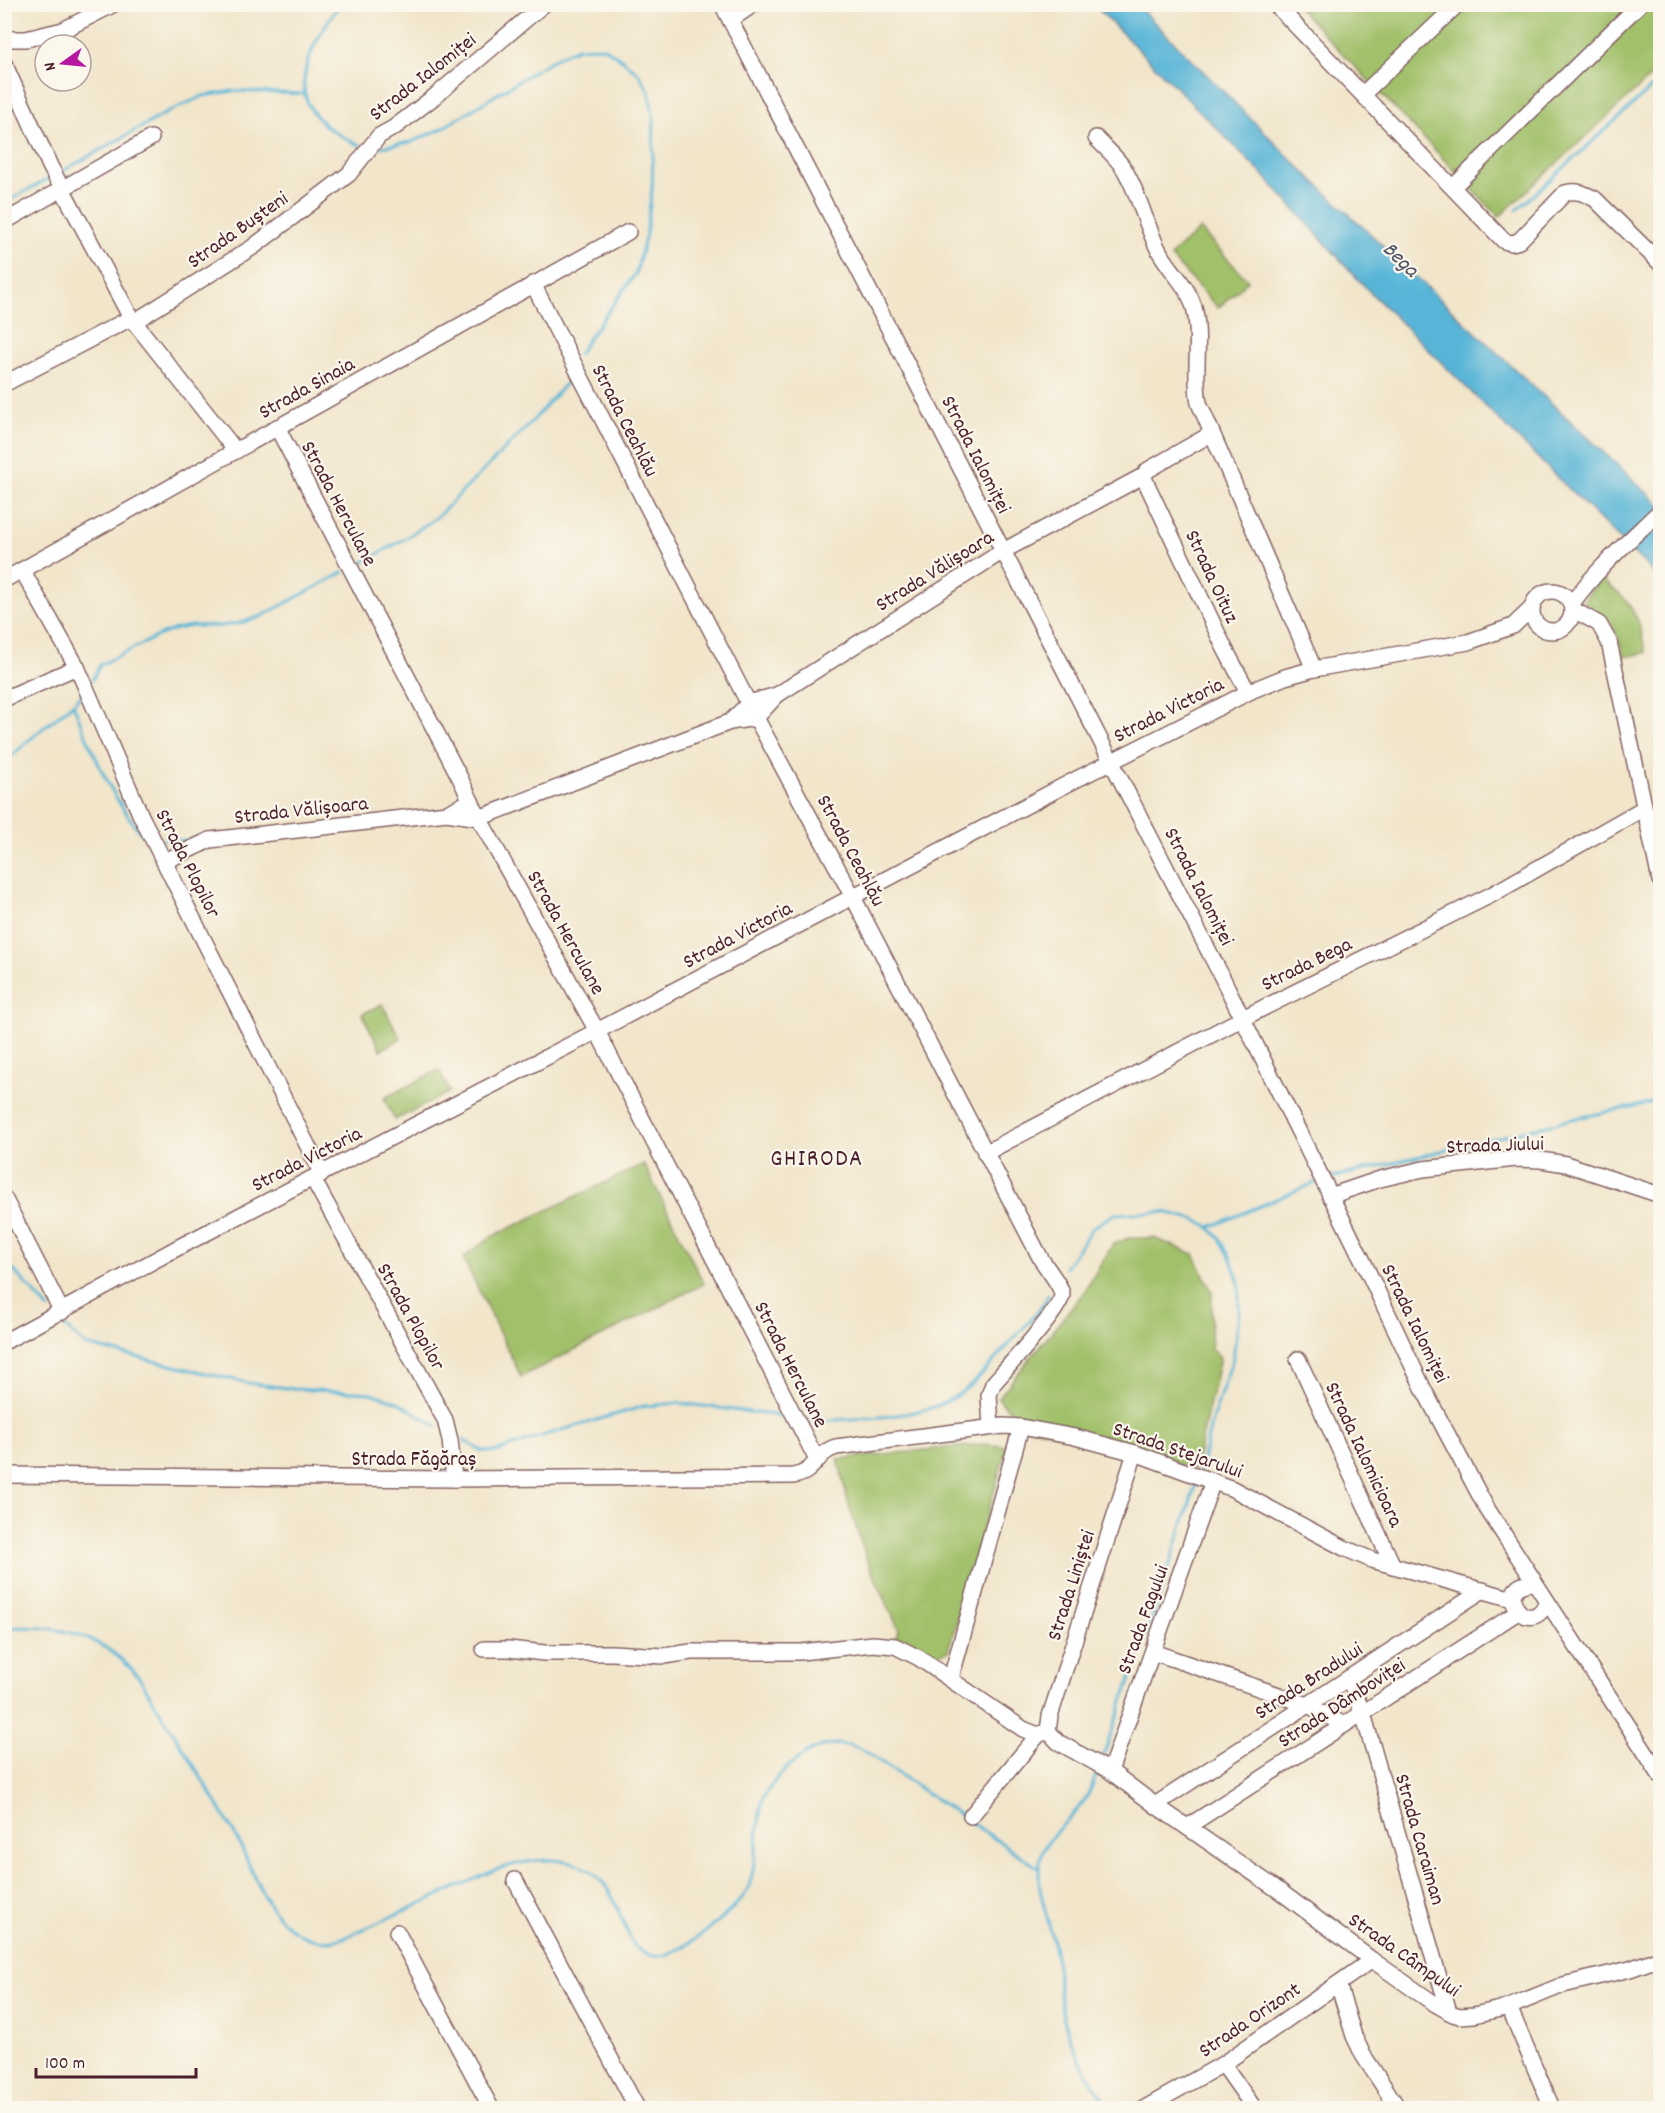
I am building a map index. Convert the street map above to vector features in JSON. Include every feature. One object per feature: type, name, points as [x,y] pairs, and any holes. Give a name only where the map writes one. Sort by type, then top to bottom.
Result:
[{"type":"street","points":[[4,39],[26,39],[63,30],[114,4]]},
{"type":"street","name":"Strada Ialomiței","points":[[358,161],[379,136],[395,127],[434,97],[544,4]]},
{"type":"street","name":"Strada Ialomiței","points":[[722,4],[1243,1018],[1462,1464],[1486,1508],[1660,1775]]},
{"type":"street","points":[[730,20],[754,4]]},
{"type":"street","points":[[1363,94],[1458,4]]},
{"type":"street","points":[[1453,187],[1640,4]]},
{"type":"street","points":[[1285,8],[1363,94],[1504,241],[1512,243],[1520,241],[1565,193],[1575,190],[1594,199],[1660,262]]},
{"type":"street","points":[[4,63],[61,187],[133,320],[236,451]]},
{"type":"street","points":[[4,222],[61,187],[151,138]]},
{"type":"street","points":[[1096,138],[1123,168],[1158,249],[1182,282],[1194,307],[1198,328],[1196,386],[1199,403],[1314,669]]},
{"type":"street","name":"Strada Bușteni","points":[[4,384],[133,320],[263,240],[349,174],[358,161]]},
{"type":"street","name":"Strada Sinaia","points":[[4,579],[628,232]]},
{"type":"street","name":"Strada Ceahlău","points":[[533,284],[985,1153],[1041,1259],[1061,1290],[1062,1297],[1054,1311],[993,1384],[989,1395],[991,1427]]},
{"type":"street","name":"Strada Herculane","points":[[277,427],[475,809],[597,1031],[817,1460]]},
{"type":"street","name":"Strada Vălișoara","points":[[165,861],[210,840],[475,809],[730,722],[777,695],[1003,551],[1143,476],[1148,470],[1211,434]]},
{"type":"street","name":"Strada Oituz","points":[[1143,476],[1225,649],[1248,692]]},
{"type":"street","points":[[1568,624],[1572,607],[1586,583],[1660,511]]},
{"type":"street","name":"Strada Plopilor","points":[[22,570],[77,667],[141,816],[317,1176],[445,1420],[450,1440],[454,1479]]},
{"type":"street","points":[[1586,583],[1561,593],[1545,592],[1536,598],[1532,616],[1539,626],[1550,631],[1557,631],[1568,624],[1594,621]]},
{"type":"street","points":[[1561,593],[1566,596],[1572,607],[1603,629],[1609,642],[1660,880]]},
{"type":"street","name":"Strada Victoria","points":[[1513,626],[1532,608]]},
{"type":"street","name":"Strada Victoria","points":[[4,1342],[179,1248],[1248,692],[1270,682],[1314,669],[1468,642],[1513,626],[1539,626]]},
{"type":"street","points":[[4,699],[77,667]]},
{"type":"street","name":"Strada Bega","points":[[985,1153],[1243,1018],[1491,895],[1644,808]]},
{"type":"street","name":"Strada Jiului","points":[[1325,1186],[1380,1179],[1423,1169],[1516,1159],[1566,1164],[1660,1195]]},
{"type":"street","points":[[4,1198],[62,1312]]},
{"type":"street","name":"Strada Ialomicioara","points":[[1298,1359],[1394,1566]]},
{"type":"street","name":"Strada Stejarului","points":[[817,1460],[821,1454],[836,1447],[991,1427],[1021,1427],[1075,1437],[1135,1453],[1204,1478],[1251,1497],[1344,1548],[1394,1566],[1483,1590],[1515,1605],[1526,1616],[1535,1616],[1543,1610],[1547,1602]]},
{"type":"street","points":[[951,1678],[1021,1427]]},
{"type":"street","name":"Strada Liniștei","points":[[1043,1733],[1135,1453]]},
{"type":"street","name":"Strada Făgăraș","points":[[4,1475],[454,1479],[793,1476],[807,1472],[817,1460]]},
{"type":"street","name":"Strada Fagului","points":[[1110,1771],[1153,1652],[1204,1478]]},
{"type":"street","points":[[1515,1605],[1516,1589],[1524,1583],[1534,1583]]},
{"type":"street","name":"Strada Bradului","points":[[1155,1805],[1483,1590]]},
{"type":"street","name":"Strada Dâmboviței","points":[[1187,1827],[1363,1713],[1515,1605]]},
{"type":"street","name":"Strada Câmpului","points":[[484,1649],[664,1656],[691,1652],[801,1652],[873,1644],[895,1646],[951,1678],[1023,1728],[1043,1733],[1110,1771],[1449,2012],[1460,2016],[1509,2007],[1563,1985],[1630,1969],[1660,1958]]},
{"type":"street","points":[[1153,1652],[1308,1705],[1344,1725]]},
{"type":"street","name":"Strada Caraiman","points":[[1349,1678],[1363,1713],[1449,2012]]},
{"type":"street","points":[[971,1816],[1043,1733]]},
{"type":"street","points":[[515,1880],[637,2109]]},
{"type":"street","points":[[397,1932],[491,2109]]},
{"type":"street","name":"Strada Orizont","points":[[1145,2109],[1224,2064],[1372,1959]]},
{"type":"street","points":[[1338,1984],[1354,2036],[1398,2109]]},
{"type":"street","points":[[1509,2007],[1552,2109]]},
{"type":"street","points":[[1224,2064],[1254,2109]]},
{"type":"green space","points":[[1296,5],[1660,5],[1660,68],[1499,217]]},
{"type":"green space","points":[[1200,229],[1248,281],[1218,308],[1170,256]]},
{"type":"green space","points":[[1601,578],[1627,601],[1638,620],[1646,653],[1624,657],[1611,624],[1583,601]]},
{"type":"green space","points":[[382,1004],[401,1039],[381,1050],[362,1014]]},
{"type":"green space","points":[[439,1070],[450,1092],[395,1120],[384,1098]]},
{"type":"green space","points":[[644,1164],[704,1284],[521,1377],[463,1258],[489,1238]]},
{"type":"green space","points":[[1129,1238],[1154,1238],[1194,1254],[1212,1292],[1211,1349],[1220,1358],[1195,1469],[1013,1423],[1012,1413],[998,1398],[1084,1292],[1113,1244]]},
{"type":"green space","points":[[985,1444],[1007,1447],[948,1651],[932,1655],[894,1639],[899,1630],[868,1563],[849,1506],[838,1459]]},
{"type":"water","points":[[1094,5],[1137,5],[1303,171],[1660,505],[1660,579],[1367,289],[1265,177]]},
{"type":"waterway","points":[[340,4],[314,46],[307,65],[304,84],[307,101],[317,117],[334,132],[360,145]]},
{"type":"waterway","points":[[381,147],[411,142],[441,129],[557,57],[578,48],[603,47],[638,73],[649,91],[654,121],[652,189],[646,234],[636,273],[578,355]]},
{"type":"waterway","points":[[1517,210],[1660,80]]},
{"type":"waterway","points":[[59,173],[172,110],[203,96],[233,91],[304,94]]},
{"type":"waterway","points":[[4,203],[50,178]]},
{"type":"waterway","points":[[362,563],[437,517],[529,425],[566,383]]},
{"type":"waterway","points":[[92,680],[100,665],[160,635],[192,626],[221,626],[260,617],[344,572]]},
{"type":"waterway","points":[[4,763],[83,693]]},
{"type":"waterway","points":[[73,704],[111,789],[142,834]]},
{"type":"waterway","points":[[164,840],[193,841]]},
{"type":"waterway","points":[[1327,1179],[1568,1120],[1660,1101]]},
{"type":"waterway","points":[[1210,1227],[1317,1182]]},
{"type":"waterway","points":[[1065,1268],[1093,1227],[1115,1214],[1164,1212],[1193,1219],[1209,1227],[1221,1240],[1231,1259],[1239,1283],[1239,1314],[1233,1358],[1212,1420],[1200,1472]]},
{"type":"waterway","points":[[4,1260],[49,1309]]},
{"type":"waterway","points":[[810,1421],[904,1414],[939,1405],[953,1398],[988,1368],[1035,1315],[1049,1294]]},
{"type":"waterway","points":[[61,1323],[85,1345],[248,1383],[294,1389],[371,1393],[398,1402],[438,1427]]},
{"type":"waterway","points":[[463,1440],[482,1451],[495,1452],[645,1406],[679,1403],[781,1416]]},
{"type":"waterway","points":[[1104,1754],[1151,1622],[1197,1481]]},
{"type":"waterway","points":[[4,1628],[44,1628],[80,1636],[96,1642],[126,1664],[140,1679],[212,1796],[235,1835],[270,1906],[287,1925],[315,1940],[330,1941],[346,1937],[495,1870],[523,1863],[553,1860],[581,1866],[594,1873],[613,1899],[635,1947],[653,1956],[670,1953],[710,1928],[744,1895],[749,1886],[754,1865],[763,1798],[771,1786],[781,1774],[805,1754],[833,1744],[848,1745],[863,1750],[1040,1869]]},
{"type":"waterway","points":[[1097,1773],[1084,1801],[1046,1845],[1039,1875],[1042,1899],[1052,1934],[1065,2025],[1082,2065],[1109,2108]]},
{"type":"district","name":"GHIRODA","points":[[817,1157]]},
{"type":"water label","name":"Bega","points":[[1402,258]]}]
